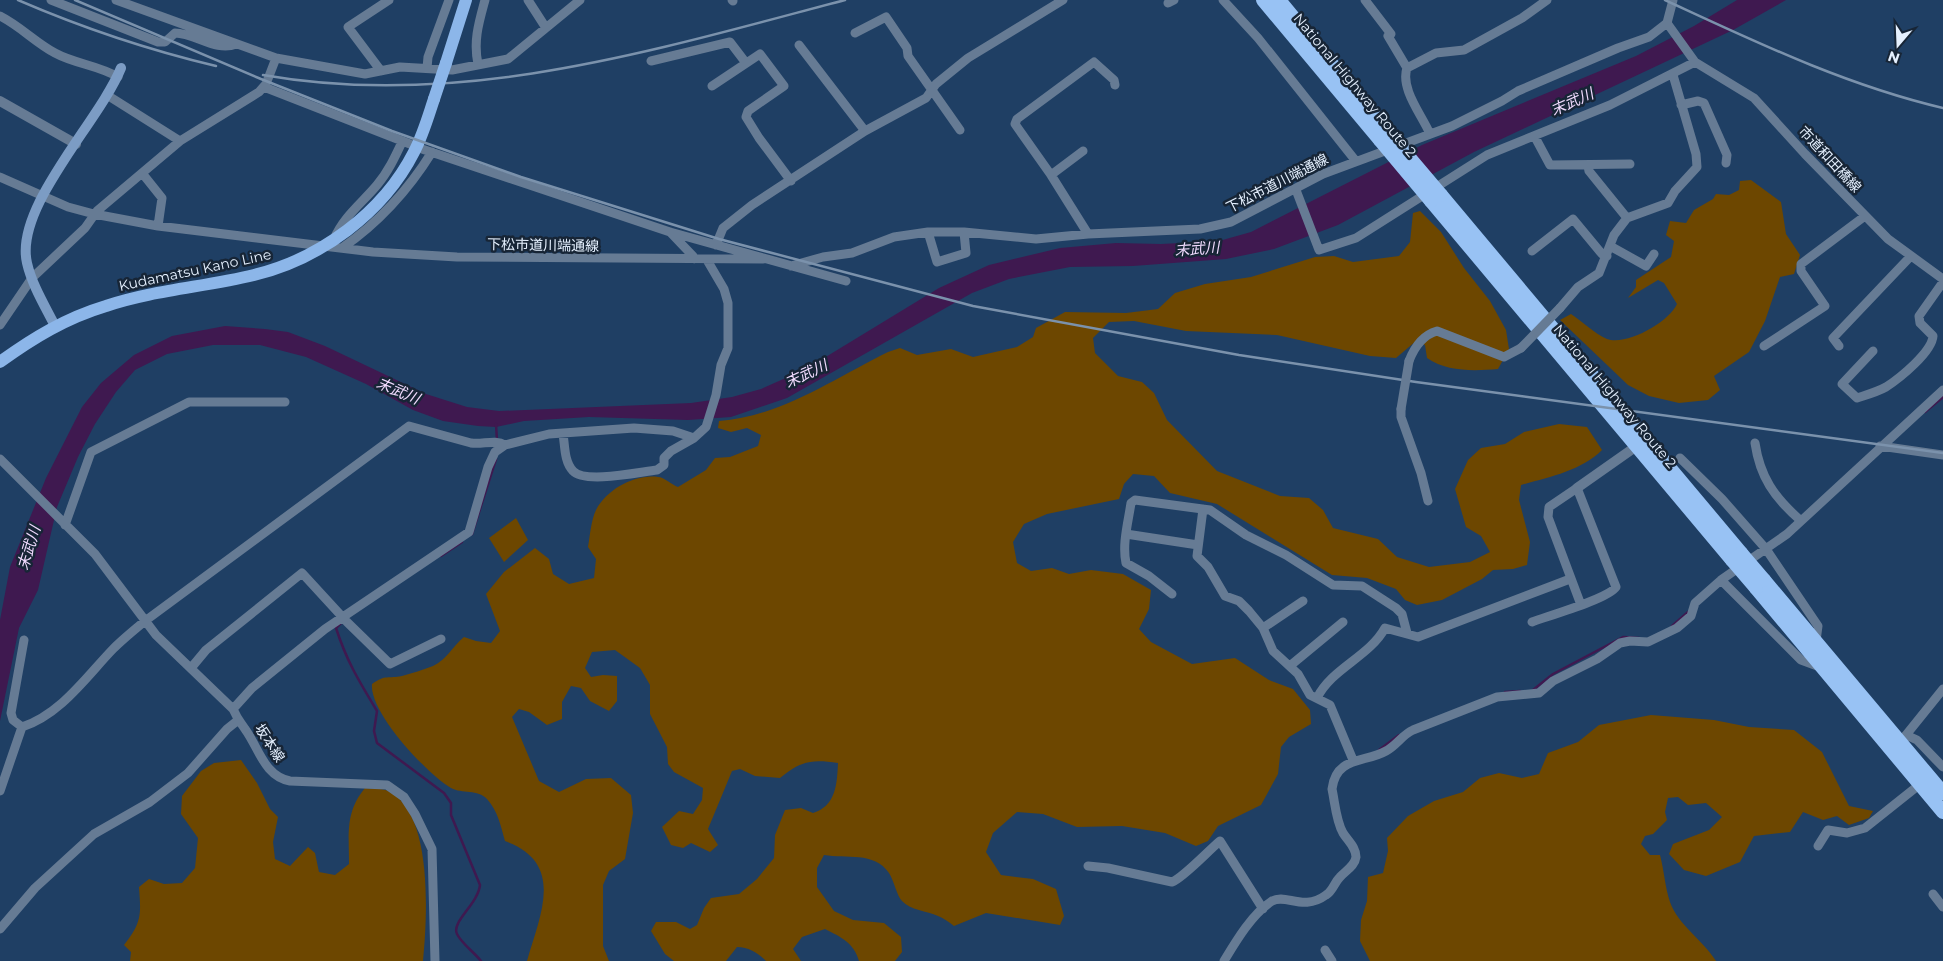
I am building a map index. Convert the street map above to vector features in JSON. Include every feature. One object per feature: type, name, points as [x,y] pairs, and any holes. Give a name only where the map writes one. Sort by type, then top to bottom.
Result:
[{"type":"highway","name":"National Highway Route 2","points":[[1263,0],[1386,138],[1736,557],[1816,641],[1943,793]]},
{"type":"highway","name":"National Highway Route 2","points":[[1279,0],[1386,138]]},
{"type":"highway","name":"National Highway Route 2","points":[[1760,584],[1820,667],[1899,742],[1919,785],[1943,812]]},
{"type":"main road","name":"Kudamatsu Kano Line","points":[[0,362],[55,326],[105,306],[135,298],[254,275],[303,258],[323,246],[338,244],[389,190],[407,165],[425,127],[466,0]]},
{"type":"main road","points":[[55,326],[32,278],[27,262],[27,232],[42,196],[120,72]]},
{"type":"street","points":[[51,0],[158,42],[165,42],[175,33],[183,33],[227,47],[236,44]]},
{"type":"street","points":[[116,0],[276,58],[365,74],[400,67],[452,70],[508,59],[580,0]]},
{"type":"street","points":[[381,71],[348,27],[389,0]]},
{"type":"street","points":[[427,68],[428,58],[449,0]]},
{"type":"street","points":[[478,64],[475,50],[476,35],[485,0]]},
{"type":"street","points":[[528,0],[546,28]]},
{"type":"street","points":[[716,245],[723,228],[752,205],[865,131],[926,98],[931,94],[932,89],[968,58],[1063,0]]},
{"type":"street","points":[[1223,0],[1258,38],[1355,160]]},
{"type":"street","points":[[1365,0],[1391,34],[1388,36],[1407,68],[1405,78],[1408,92],[1430,134]]},
{"type":"street","points":[[1407,68],[1436,53],[1464,50],[1522,18],[1547,0]]},
{"type":"street","points":[[1297,192],[1319,250],[1356,238],[1487,155],[1534,137],[1674,75],[1693,59],[1670,25],[1673,0]]},
{"type":"street","points":[[0,16],[55,53],[71,61],[120,72]]},
{"type":"street","points":[[855,32],[886,17],[906,48],[908,56],[960,130]]},
{"type":"street","name":"下松市道川端通線","points":[[791,266],[852,253],[894,236],[928,232],[964,232],[1022,239],[1200,229],[1220,225],[1297,192],[1323,174],[1355,160],[1386,152],[1473,116],[1518,91],[1565,70],[1649,37],[1670,25]]},
{"type":"street","points":[[651,61],[730,42],[746,63]]},
{"type":"street","points":[[799,45],[865,131]]},
{"type":"street","points":[[712,86],[760,54],[784,86],[748,111],[746,117],[758,138],[791,181]]},
{"type":"street","points":[[0,325],[32,278],[85,228],[94,214],[180,141],[264,87],[276,58]]},
{"type":"street","name":"市道和田橋線","points":[[1693,59],[1754,98],[1888,239],[1943,280]]},
{"type":"street","points":[[1088,234],[1051,175],[1015,124],[1017,118],[1094,62],[1114,80],[1115,85]]},
{"type":"street","points":[[1428,500],[1401,417],[1409,360],[1414,348],[1436,331],[1504,357],[1521,348],[1578,287],[1598,273],[1619,227],[1627,218],[1668,203],[1676,190],[1697,167],[1696,154],[1674,75]]},
{"type":"street","points":[[264,87],[406,143],[374,189],[347,216],[338,244]]},
{"type":"street","points":[[107,95],[180,141]]},
{"type":"street","points":[[1681,105],[1698,100],[1704,103],[1727,155],[1726,163]]},
{"type":"street","points":[[0,102],[76,144]]},
{"type":"street","points":[[1534,137],[1550,166],[1630,164]]},
{"type":"street","points":[[422,149],[670,232],[763,259],[846,280]]},
{"type":"street","points":[[1051,175],[1083,151]]},
{"type":"street","points":[[338,244],[385,211],[402,193],[432,152]]},
{"type":"street","points":[[1588,166],[1627,218]]},
{"type":"street","points":[[142,173],[162,198],[158,226]]},
{"type":"street","points":[[0,177],[68,207],[94,214],[158,226],[323,246]]},
{"type":"street","points":[[1764,346],[1825,306],[1801,272],[1801,264],[1865,216]]},
{"type":"street","points":[[1532,251],[1572,219],[1602,254],[1607,256]]},
{"type":"street","points":[[670,232],[693,256],[694,260]]},
{"type":"street","points":[[928,232],[938,262],[966,253],[964,232]]},
{"type":"street","name":"下松市道川端通線","points":[[338,244],[457,257],[763,259]]},
{"type":"street","points":[[1610,246],[1646,266],[1654,254]]},
{"type":"street","points":[[1839,346],[1833,338],[1911,256]]},
{"type":"street","points":[[563,434],[567,462],[573,472],[588,478],[657,470],[664,466],[664,458],[671,451],[694,438],[706,427],[716,394],[721,365],[728,348],[728,310],[724,289],[707,260]]},
{"type":"street","points":[[1873,351],[1842,384],[1856,398],[1886,387],[1916,364],[1932,342],[1933,336],[1920,323],[1919,316],[1943,280]]},
{"type":"street","points":[[1224,961],[1263,909],[1278,899],[1302,904],[1326,896],[1336,881],[1352,866],[1356,859],[1355,852],[1340,826],[1332,783],[1338,774],[1353,760],[1385,752],[1408,732],[1497,697],[1539,692],[1553,681],[1597,659],[1620,643],[1654,640],[1677,628],[1691,616],[1695,603],[1722,581],[1768,552],[1800,520],[1943,390]]},
{"type":"street","points":[[62,523],[90,452],[189,402],[285,402]]},
{"type":"street","points":[[0,791],[22,726],[50,712],[89,677],[112,650],[145,621],[409,426],[479,444],[500,443],[549,434],[634,428],[673,431],[694,438]]},
{"type":"street","points":[[1754,442],[1758,464],[1769,484],[1781,503],[1800,520]]},
{"type":"street","points":[[233,709],[252,688],[345,619],[469,532],[488,467],[500,443]]},
{"type":"street","points":[[1581,605],[1548,517],[1549,508],[1641,443]]},
{"type":"street","points":[[1880,446],[1943,455]]},
{"type":"street","points":[[1680,458],[1722,499],[1768,552],[1818,626],[1816,641]]},
{"type":"street","name":"坂本線","points":[[0,459],[94,554],[156,635],[233,709],[237,721],[245,728],[266,765],[281,779],[387,785],[404,797],[416,814],[432,849],[435,961]]},
{"type":"street","points":[[1532,622],[1581,605],[1612,592],[1616,587],[1577,488]]},
{"type":"street","points":[[1172,594],[1149,576],[1126,563],[1124,552],[1126,534],[1131,503],[1136,500],[1203,509],[1220,516],[1246,535],[1286,555],[1333,585],[1362,586],[1402,614],[1407,633]]},
{"type":"street","points":[[1203,509],[1198,546],[1199,559],[1208,567],[1225,596],[1239,602],[1263,628],[1273,651],[1291,665],[1298,674],[1306,691],[1333,708],[1334,719],[1353,760]]},
{"type":"street","points":[[1126,534],[1198,546]]},
{"type":"street","points":[[191,668],[206,650],[302,573],[390,664],[441,639]]},
{"type":"street","points":[[1317,698],[1335,674],[1374,642],[1385,628],[1418,637],[1570,579]]},
{"type":"street","points":[[1722,581],[1801,660],[1820,667]]},
{"type":"street","points":[[1263,628],[1303,601]]},
{"type":"street","points":[[1291,665],[1343,622]]},
{"type":"street","points":[[22,726],[13,720],[11,713],[24,640]]},
{"type":"street","points":[[1899,742],[1943,689]]},
{"type":"street","points":[[0,929],[35,888],[94,834],[150,802],[188,773],[227,729],[237,721]]},
{"type":"street","points":[[1899,742],[1917,740],[1943,767]]},
{"type":"street","points":[[1818,846],[1828,830],[1847,833],[1865,828],[1919,785]]},
{"type":"street","points":[[1088,866],[1108,868],[1172,882],[1180,880],[1185,872],[1220,841],[1263,909]]},
{"type":"street","points":[[1933,894],[1943,907]]},
{"type":"street","points":[[1320,961],[1328,955]]},
{"type":"shaded area","points":[[1751,180],[1781,202],[1786,234],[1800,255],[1794,274],[1780,277],[1765,321],[1749,352],[1714,376],[1720,390],[1708,400],[1679,403],[1649,396],[1628,385],[1560,320],[1571,314],[1602,337],[1615,340],[1636,336],[1657,325],[1673,311],[1677,304],[1664,283],[1658,280],[1628,298],[1636,287],[1636,280],[1671,257],[1674,241],[1666,235],[1670,221],[1686,223],[1694,210],[1713,199],[1716,194],[1729,195],[1739,190],[1740,181]]},
{"type":"shaded area","points":[[1420,211],[1441,232],[1464,268],[1490,301],[1506,330],[1509,349],[1498,369],[1461,370],[1443,366],[1427,358],[1425,345],[1416,341],[1396,358],[1370,356],[1277,335],[1186,331],[1134,321],[1109,322],[1093,338],[1095,353],[1118,376],[1142,382],[1154,393],[1167,420],[1217,471],[1280,496],[1309,498],[1323,510],[1333,528],[1378,539],[1397,557],[1429,567],[1470,562],[1490,552],[1481,536],[1466,527],[1455,489],[1468,460],[1481,448],[1505,444],[1524,432],[1559,424],[1587,427],[1602,450],[1575,468],[1521,485],[1519,500],[1530,542],[1527,565],[1513,569],[1493,570],[1482,579],[1442,600],[1417,605],[1405,600],[1396,589],[1367,578],[1332,575],[1217,504],[1170,493],[1154,476],[1133,474],[1124,484],[1119,499],[1047,514],[1024,524],[1013,542],[1017,563],[1031,571],[1052,568],[1069,574],[1091,570],[1123,574],[1151,590],[1149,609],[1139,629],[1151,642],[1192,664],[1235,658],[1269,680],[1293,689],[1310,710],[1311,724],[1289,737],[1281,747],[1278,774],[1261,805],[1218,826],[1208,841],[1196,846],[1165,833],[1122,826],[1077,827],[1043,814],[1017,812],[993,833],[986,852],[1001,875],[1033,879],[1056,889],[1064,916],[1060,925],[986,913],[954,926],[934,914],[905,904],[899,896],[889,873],[876,861],[859,857],[824,855],[817,868],[817,887],[834,911],[853,920],[884,923],[901,937],[902,952],[895,961],[859,961],[850,945],[825,929],[802,937],[793,949],[801,961],[766,961],[753,951],[737,947],[726,961],[674,961],[665,954],[651,931],[656,922],[676,922],[690,929],[697,925],[704,908],[711,898],[739,894],[757,879],[774,858],[775,835],[785,810],[801,808],[813,813],[821,810],[831,800],[834,793],[838,763],[820,761],[807,763],[794,768],[780,778],[755,776],[740,769],[732,771],[708,829],[718,845],[710,852],[691,843],[683,848],[671,845],[662,827],[679,811],[693,814],[702,800],[703,788],[674,772],[668,764],[667,747],[650,714],[650,685],[640,668],[615,650],[592,652],[585,668],[591,677],[603,675],[617,676],[617,701],[609,711],[590,701],[581,688],[571,686],[562,702],[562,719],[547,725],[529,712],[519,709],[512,717],[539,781],[559,792],[586,779],[611,778],[631,795],[633,813],[625,859],[609,871],[603,885],[603,946],[609,961],[527,961],[538,926],[544,892],[542,877],[536,863],[524,851],[505,841],[496,814],[487,799],[479,794],[451,788],[428,770],[401,741],[389,726],[380,710],[374,696],[372,684],[384,678],[402,676],[433,666],[442,660],[464,637],[491,643],[500,631],[486,594],[504,572],[535,548],[549,559],[553,574],[569,584],[594,578],[596,559],[588,547],[594,514],[601,502],[614,490],[631,481],[649,477],[660,477],[678,487],[706,470],[715,458],[730,457],[758,446],[761,435],[747,428],[731,432],[718,428],[719,421],[742,418],[785,404],[888,352],[900,348],[917,355],[951,349],[973,357],[1017,347],[1033,337],[1036,328],[1065,312],[1126,313],[1158,309],[1175,293],[1205,284],[1251,277],[1315,257],[1334,256],[1353,262],[1399,256],[1410,242],[1413,213]]},
{"type":"shaded area","points":[[516,518],[528,540],[504,562],[489,538]]},
{"type":"shaded area","points":[[1651,715],[1714,720],[1749,727],[1794,730],[1822,752],[1849,806],[1873,811],[1869,818],[1849,825],[1837,816],[1823,820],[1803,812],[1790,832],[1754,836],[1740,862],[1706,876],[1684,870],[1669,854],[1673,844],[1709,830],[1722,817],[1706,803],[1688,805],[1678,797],[1668,798],[1665,812],[1667,820],[1653,834],[1645,836],[1641,844],[1650,855],[1660,855],[1668,896],[1674,910],[1716,961],[1370,961],[1360,941],[1361,920],[1367,901],[1368,877],[1383,873],[1388,851],[1387,838],[1408,816],[1434,801],[1463,792],[1480,778],[1499,773],[1522,778],[1539,774],[1548,753],[1578,742],[1599,725]]},
{"type":"shaded area","points":[[241,760],[257,783],[270,809],[278,817],[273,842],[275,859],[290,866],[308,847],[315,853],[319,872],[335,875],[349,864],[351,815],[365,788],[386,790],[403,803],[413,821],[420,843],[424,869],[426,920],[423,961],[130,961],[131,952],[124,945],[139,918],[139,887],[149,879],[164,884],[182,883],[195,868],[198,838],[181,814],[182,796],[201,771],[214,763]]},
{"type":"water","name":"末武川","points":[[1737,0],[1786,0],[1733,30],[1474,152],[1338,225],[1274,249],[1226,259],[1133,266],[1070,267],[1009,279],[972,293],[787,398],[731,417],[688,420],[589,417],[524,421],[496,427],[478,426],[443,421],[413,410],[366,384],[306,357],[260,345],[213,345],[167,354],[135,370],[116,392],[95,424],[78,457],[57,507],[38,590],[19,628],[0,721],[0,620],[10,567],[46,478],[82,407],[101,383],[134,355],[172,336],[225,326],[288,332],[325,346],[426,394],[467,407],[499,411],[691,403],[732,397],[761,389],[806,369],[939,288],[989,265],[1060,248],[1116,243],[1161,244],[1219,241],[1251,232],[1422,145],[1636,56],[1694,26]]},
{"type":"waterway","points":[[1925,412],[1943,397]]},
{"type":"waterway","points":[[496,424],[497,441]]},
{"type":"waterway","points":[[472,534],[496,459]]},
{"type":"waterway","points":[[441,556],[462,542]]},
{"type":"waterway","points":[[1672,626],[1688,612]]},
{"type":"waterway","points":[[341,623],[336,628],[349,661],[377,711],[374,731],[377,743],[444,793],[451,803],[451,815],[480,885],[475,899],[461,918],[456,929],[462,941],[481,961]]},
{"type":"waterway","points":[[1533,690],[1553,674],[1623,637],[1639,638]]},
{"type":"waterway","points":[[1505,692],[1520,691]]},
{"type":"waterway","points":[[1379,750],[1399,735]]},
{"type":"railway","points":[[18,0],[116,38],[216,66]]},
{"type":"railway","points":[[75,0],[261,79],[392,131],[521,177],[719,239],[973,306],[1239,355],[1416,382],[1943,453]]},
{"type":"railway","points":[[263,75],[337,84],[411,85],[484,80],[630,55],[845,0]]},
{"type":"railway","points":[[1665,0],[1767,47],[1836,75],[1943,108]]}]
